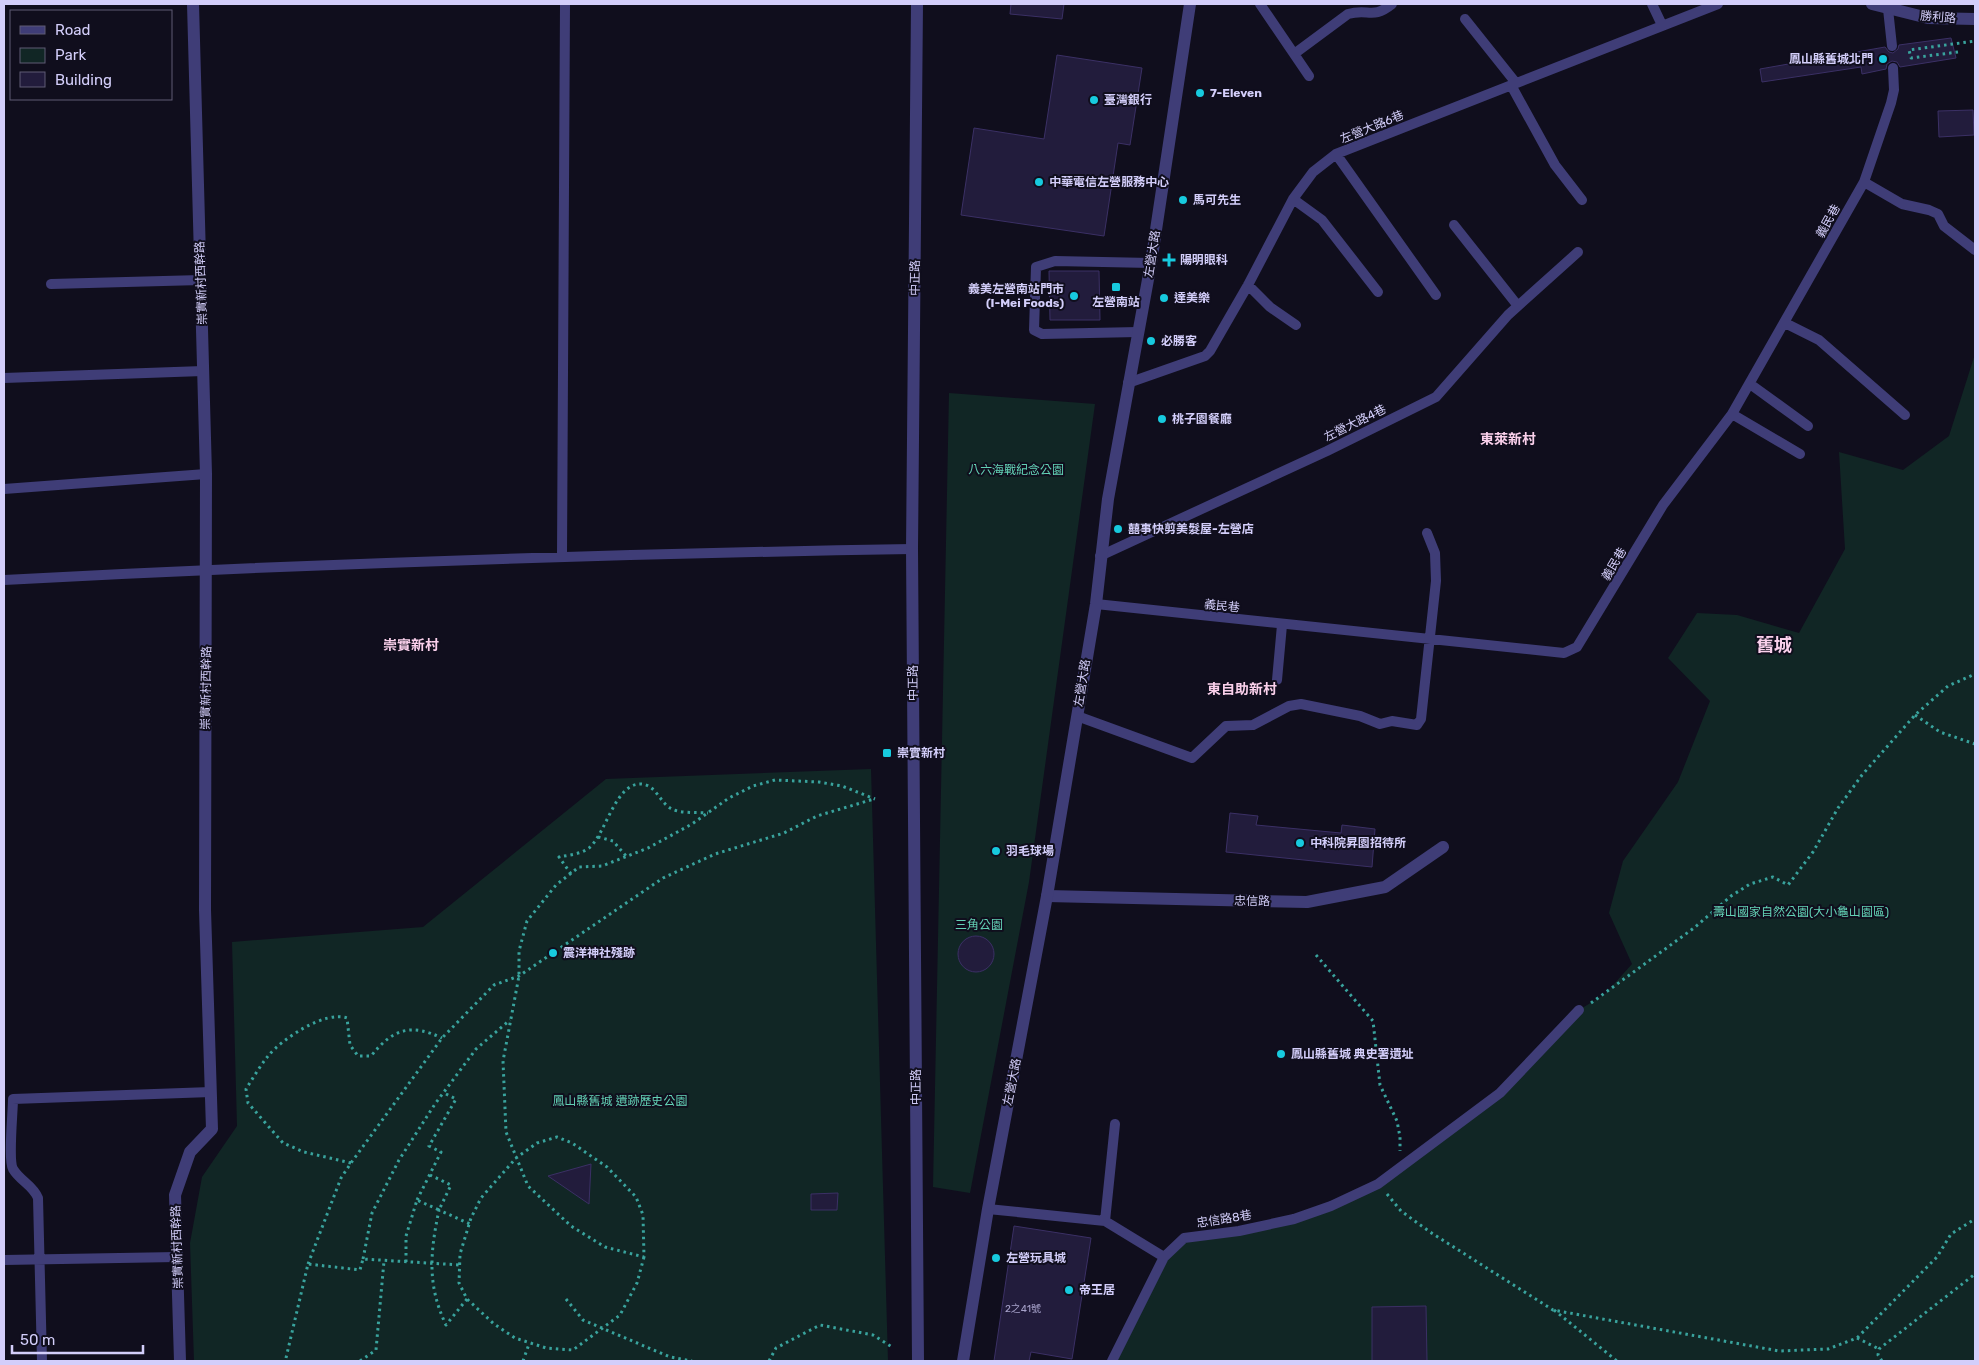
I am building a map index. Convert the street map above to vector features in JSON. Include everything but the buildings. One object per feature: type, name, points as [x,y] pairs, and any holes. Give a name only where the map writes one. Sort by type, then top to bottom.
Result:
[{"type":"street","name":"崇實新村西幹路","points":[[180,1361],[175,1195],[190,1152],[212,1129],[205,910],[208,569],[193,4]]},
{"type":"street","name":"中正路","points":[[917,4],[912,549],[918,1361]]},
{"type":"street","name":"左營大路","points":[[963,1361],[988,1209],[1047,896],[1096,604],[1100,556],[1128,383],[1151,263],[1190,4]]},
{"type":"street","name":"勝利路","points":[[1872,4],[1928,18],[1975,19]]},
{"type":"street","name":"忠信路","points":[[1047,896],[1307,902],[1385,887],[1443,847]]},
{"type":"lane","points":[[562,556],[565,4]]},
{"type":"lane","points":[[1260,4],[1309,76]]},
{"type":"lane","points":[[1294,54],[1348,14],[1356,12],[1375,14],[1392,4]]},
{"type":"lane","points":[[1652,4],[1662,25]]},
{"type":"lane","name":"左營大路6巷","points":[[1128,383],[1205,356],[1248,285],[1293,199],[1313,172],[1336,154],[1718,4]]},
{"type":"lane","points":[[1888,9],[1892,46]]},
{"type":"lane","points":[[1465,18],[1513,84],[1555,165],[1582,200]]},
{"type":"lane","name":"義民巷","points":[[1096,604],[1282,625],[1564,653],[1577,647],[1582,642],[1663,505],[1732,414],[1864,182],[1891,103],[1894,90],[1893,68]]},
{"type":"lane","points":[[1336,154],[1436,295]]},
{"type":"lane","points":[[1864,182],[1902,204],[1938,214],[1944,226],[1975,250]]},
{"type":"lane","points":[[1293,199],[1322,220],[1378,292]]},
{"type":"lane","points":[[1454,225],[1518,306]]},
{"type":"lane","name":"左營大路4巷","points":[[1100,556],[1327,451],[1436,397],[1518,306],[1578,252]]},
{"type":"lane","points":[[1138,332],[1042,334],[1034,330],[1036,267],[1055,261],[1151,263]]},
{"type":"lane","points":[[51,284],[201,280]]},
{"type":"lane","points":[[1248,285],[1270,307],[1296,325]]},
{"type":"lane","points":[[1785,323],[1819,340],[1905,415]]},
{"type":"lane","points":[[4,378],[203,371]]},
{"type":"lane","points":[[1750,384],[1808,426]]},
{"type":"lane","points":[[1732,414],[1800,454]]},
{"type":"lane","points":[[4,489],[206,474]]},
{"type":"lane","points":[[1077,716],[1192,758],[1226,726],[1254,725],[1289,706],[1301,704],[1332,710],[1380,724],[1392,721],[1417,725],[1421,719],[1436,581],[1435,553],[1427,533]]},
{"type":"lane","points":[[4,580],[208,569],[562,556],[912,549]]},
{"type":"lane","points":[[1277,680],[1282,625]]},
{"type":"lane","name":"忠信路8巷","points":[[1112,1361],[1164,1257],[1184,1238],[1239,1231],[1294,1219],[1332,1206],[1378,1184],[1500,1093],[1579,1010]]},
{"type":"lane","points":[[42,1361],[38,1198],[35,1190],[22,1180],[12,1165],[13,1099],[211,1092]]},
{"type":"lane","points":[[1105,1221],[1115,1124]]},
{"type":"lane","points":[[988,1209],[1105,1221],[1164,1257]]},
{"type":"lane","points":[[4,1260],[178,1257]]},
{"type":"path","points":[[1958,52],[1910,58],[1909,50],[1975,41]]},
{"type":"path","points":[[1579,1010],[1605,994],[1694,928],[1731,896],[1750,884],[1773,877],[1780,879],[1788,885],[1813,852],[1838,808],[1862,775],[1915,715],[1948,686],[1975,674]]},
{"type":"path","points":[[1915,715],[1940,732],[1975,744]]},
{"type":"path","points":[[286,1358],[308,1264],[341,1178],[442,1038],[494,985],[519,976],[662,878],[716,854],[784,833],[817,816],[875,799],[842,786],[819,782],[775,780],[753,786],[729,798],[709,813],[648,848],[602,866],[579,867],[545,898],[527,921],[519,951],[519,976],[503,1060],[506,1132],[528,1186],[571,1226],[605,1247],[644,1257]]},
{"type":"path","points":[[570,874],[559,857],[579,853],[589,848],[598,837],[619,796],[630,786],[640,784],[653,789],[670,808],[709,813]]},
{"type":"path","points":[[598,837],[613,841],[626,856]]},
{"type":"path","points":[[1316,955],[1373,1021],[1380,1085],[1393,1109],[1400,1137],[1401,1149],[1398,1156]]},
{"type":"path","points":[[351,1163],[304,1152],[283,1143],[259,1118],[248,1103],[246,1089],[265,1060],[288,1038],[321,1019],[339,1015],[347,1018],[350,1045],[358,1056],[371,1056],[379,1046],[406,1028],[426,1030],[442,1038]]},
{"type":"path","points":[[308,1264],[360,1270],[372,1213],[399,1160],[444,1092],[476,1049],[511,1020]]},
{"type":"path","points":[[406,1262],[406,1236],[417,1200],[441,1152],[428,1146],[456,1099],[444,1092]]},
{"type":"path","points":[[557,1137],[572,1142],[607,1167],[636,1197],[643,1215],[644,1257],[637,1283],[620,1315],[574,1350],[546,1348],[529,1344],[515,1338],[494,1324],[467,1299],[459,1283],[460,1254],[470,1224],[481,1198],[516,1158],[537,1143],[557,1137]]},
{"type":"path","points":[[430,1174],[451,1185],[439,1210],[434,1236],[432,1263],[436,1303],[446,1325],[467,1299]]},
{"type":"path","points":[[1378,1184],[1401,1211],[1430,1232],[1553,1310],[1617,1361]]},
{"type":"path","points":[[417,1200],[470,1224]]},
{"type":"path","points":[[1553,1310],[1779,1351],[1828,1348],[1857,1338],[1937,1257],[1951,1234],[1975,1219]]},
{"type":"path","points":[[363,1260],[460,1265]]},
{"type":"path","points":[[360,1361],[376,1350],[384,1261]]},
{"type":"path","points":[[1882,1361],[1878,1356],[1879,1349],[1975,1274]]},
{"type":"path","points":[[566,1299],[584,1320],[670,1357],[692,1361]]},
{"type":"path","points":[[770,1361],[776,1348],[820,1325],[873,1335],[892,1347]]},
{"type":"path","points":[[1857,1338],[1879,1349]]},
{"type":"path","points":[[523,1361],[529,1344]]},
{"type":"green space","name":"壽山國家自然公園(大小龜山園區)","points":[[1975,354],[1975,1361],[1112,1361],[1164,1257],[1184,1238],[1295,1219],[1358,1193],[1500,1093],[1579,1010],[1605,994],[1632,964],[1609,913],[1623,861],[1678,782],[1710,701],[1668,658],[1697,613],[1737,615],[1799,633],[1845,549],[1839,452],[1903,470],[1949,436]]},
{"type":"green space","name":"八六海戰紀念公園","points":[[949,393],[1095,404],[1029,882],[970,1193],[933,1187]]},
{"type":"green space","name":"鳳山縣舊城 遺跡歷史公園","points":[[871,769],[888,1361],[194,1361],[190,1243],[202,1177],[237,1126],[232,942],[423,927],[606,779]]},
{"type":"place","name":"鳳山縣舊城北門","points":[[1883,59]]},
{"type":"place","name":"7-Eleven","points":[[1200,93]]},
{"type":"place","name":"臺灣銀行","points":[[1094,100]]},
{"type":"place","name":"中華電信左營服務中心","points":[[1039,182]]},
{"type":"place","name":"馬可先生","points":[[1183,200]]},
{"type":"place","name":"陽明眼科","points":[[1169,260]]},
{"type":"place","name":"左營南站","points":[[1116,287]]},
{"type":"place","name":"義美左營南站門市 (I-Mei Foods)","points":[[1074,296]]},
{"type":"place","name":"達美樂","points":[[1164,298]]},
{"type":"place","name":"必勝客","points":[[1151,341]]},
{"type":"place","name":"桃子園餐廳","points":[[1162,419]]},
{"type":"place","name":"囍事快剪美髮屋-左營店","points":[[1118,529]]},
{"type":"place","name":"崇實新村","points":[[887,753]]},
{"type":"place","name":"中科院昇園招待所","points":[[1300,843]]},
{"type":"place","name":"羽毛球場","points":[[996,851]]},
{"type":"place","name":"震洋神社殘跡","points":[[553,953]]},
{"type":"place","name":"鳳山縣舊城 典史署遺址","points":[[1281,1054]]},
{"type":"place","name":"左營玩具城","points":[[996,1258]]},
{"type":"place","name":"帝王居","points":[[1069,1290]]},
{"type":"district","name":"東萊新村","points":[[1508,439]]},
{"type":"district","name":"崇實新村","points":[[411,645]]},
{"type":"district","name":"舊城","points":[[1774,645]]},
{"type":"district","name":"東自助新村","points":[[1242,689]]},
{"type":"park label","name":"三角公園","points":[[979,925]]}]
